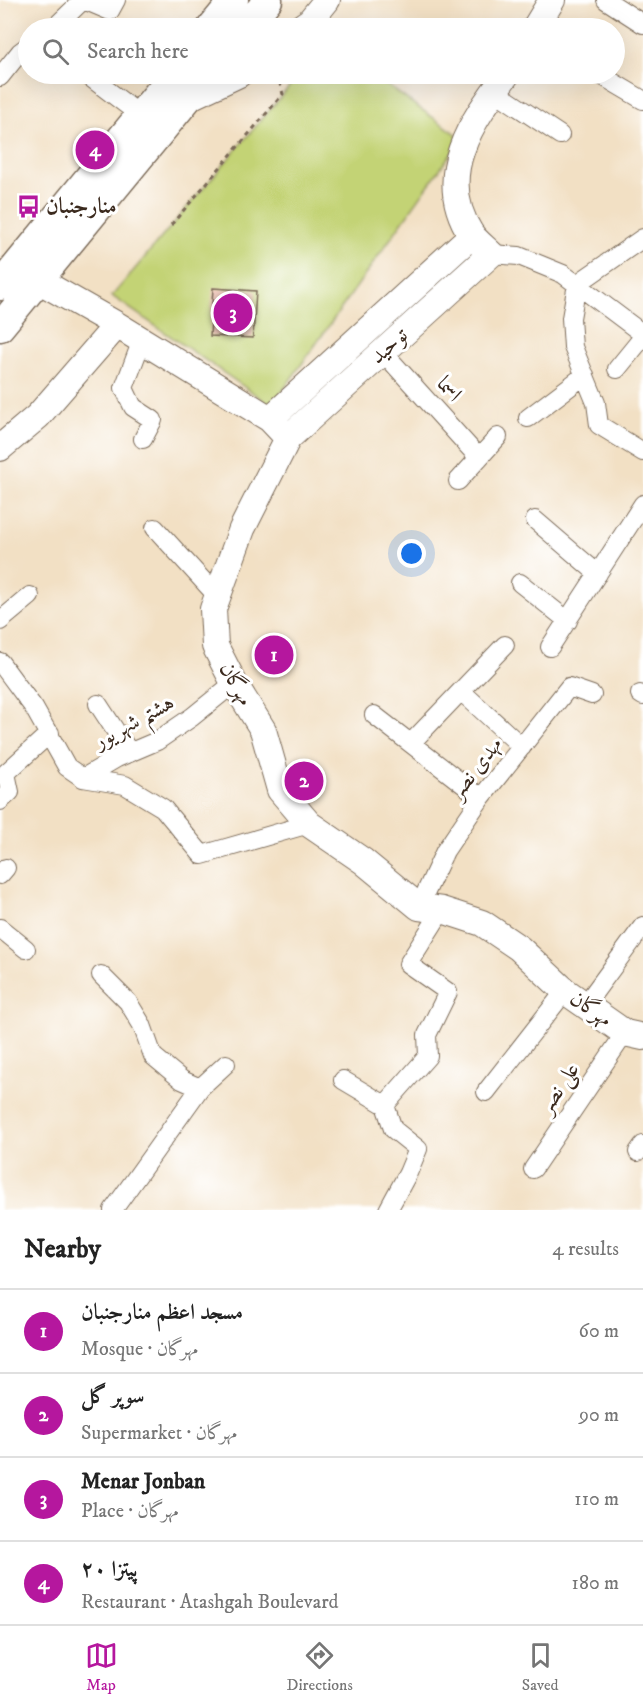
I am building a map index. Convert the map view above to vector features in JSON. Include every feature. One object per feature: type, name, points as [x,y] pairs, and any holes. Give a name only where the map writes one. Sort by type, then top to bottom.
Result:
[{"type":"main road","points":[[219,18],[234,0]]},
{"type":"main road","points":[[253,18],[268,0]]},
{"type":"main road","points":[[3,276],[166,84]]},
{"type":"main road","points":[[0,327],[200,84]]},
{"type":"street","points":[[64,18],[83,0],[110,11],[116,0]]},
{"type":"street","points":[[312,18],[327,0]]},
{"type":"street","points":[[541,18],[552,0]]},
{"type":"street","points":[[606,0],[643,24]]},
{"type":"street","points":[[0,77],[18,54]]},
{"type":"street","points":[[99,84],[140,115]]},
{"type":"street","points":[[188,98],[218,84]]},
{"type":"street","points":[[500,84],[478,116],[457,160],[455,190],[461,213],[472,235],[491,254],[519,256],[562,274],[643,335],[616,369]]},
{"type":"street","points":[[503,84],[560,135]]},
{"type":"street","points":[[616,84],[643,100]]},
{"type":"street","name":"توحید","points":[[270,419],[472,235]]},
{"type":"street","points":[[643,238],[577,284],[571,318],[573,347],[596,403],[599,425],[643,452]]},
{"type":"street","name":"توحید","points":[[288,438],[491,254]]},
{"type":"street","points":[[38,280],[117,325],[270,419],[288,438]]},
{"type":"street","points":[[0,448],[38,416],[117,325]]},
{"type":"street","points":[[141,340],[124,388],[133,407],[153,420],[143,439]]},
{"type":"street","name":"اسما","points":[[383,352],[479,459]]},
{"type":"street","points":[[528,418],[585,375]]},
{"type":"street","points":[[458,481],[498,437]]},
{"type":"street","name":"مهرگان","points":[[288,438],[242,529],[213,609],[215,646],[234,683],[263,730],[280,790],[309,824],[430,909],[482,923],[519,948],[575,998],[634,1035]]},
{"type":"street","points":[[550,647],[643,504]]},
{"type":"street","points":[[535,520],[598,574]]},
{"type":"street","points":[[155,528],[218,597]]},
{"type":"street","points":[[520,584],[568,621]]},
{"type":"street","points":[[0,621],[30,596]]},
{"type":"street","points":[[411,744],[505,645]]},
{"type":"street","name":"هشتم شهریور","points":[[0,663],[50,732],[67,767],[83,778],[125,785],[163,807],[202,855],[309,824]]},
{"type":"street","name":"هشتم شهریور","points":[[83,778],[157,741],[192,717],[234,683]]},
{"type":"street","name":"مهدی نصر","points":[[385,1105],[428,1056],[427,1035],[448,992],[408,964],[430,909],[445,851],[481,798],[568,687],[592,695]]},
{"type":"street","points":[[460,691],[522,747]]},
{"type":"street","points":[[98,704],[130,753]]},
{"type":"street","points":[[374,715],[481,798]]},
{"type":"street","points":[[0,801],[10,792],[6,773],[50,732]]},
{"type":"street","points":[[486,1092],[643,926]]},
{"type":"street","points":[[0,928],[26,949]]},
{"type":"street","points":[[101,975],[128,1002],[142,1025],[153,1056],[182,1080],[200,1088]]},
{"type":"street","name":"علی نصر","points":[[533,1169],[634,1035]]},
{"type":"street","points":[[113,1210],[200,1088],[226,1065]]},
{"type":"street","points":[[343,1080],[385,1105],[393,1129],[418,1149],[388,1210]]},
{"type":"path","points":[[171,225],[283,93],[280,84]]},
{"type":"green space","points":[[292,84],[385,84],[462,138],[272,406],[112,296]]},
{"type":"building","points":[[213,288],[256,291],[253,338],[210,336]]},
{"type":"place","name":"پیتزا ۲۰","points":[[95,150]]},
{"type":"place","name":"منارجنبان","points":[[28,206]]},
{"type":"place","name":"Menar Jonban","points":[[233,313]]},
{"type":"place","name":"مسجد اعظم منارجنبان","points":[[274,655]]},
{"type":"place","name":"سوپر گل","points":[[304,781]]}]
